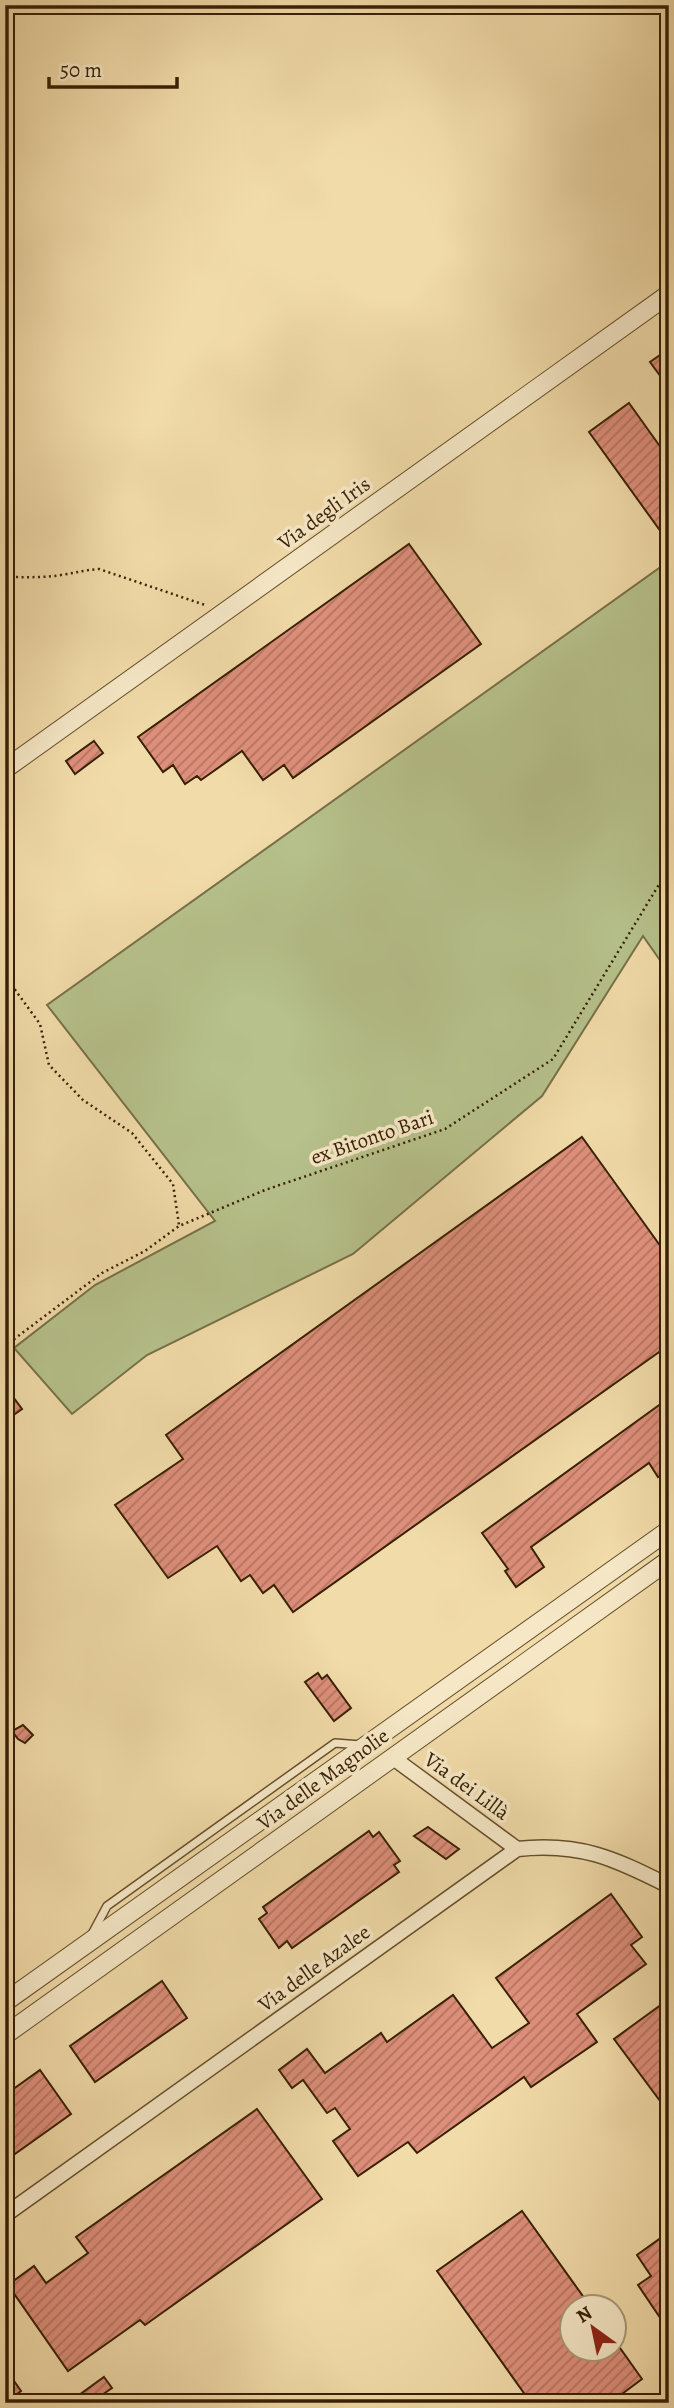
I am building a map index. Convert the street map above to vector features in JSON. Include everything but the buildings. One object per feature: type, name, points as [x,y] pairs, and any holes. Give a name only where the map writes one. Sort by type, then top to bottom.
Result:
[{"type":"street","points":[[660,5],[669,9]]},
{"type":"street","name":"Via degli Iris","points":[[5,769],[669,294]]},
{"type":"street","name":"Via delle Magnolie","points":[[5,2002],[669,1530]]},
{"type":"street","name":"Via delle Magnolie","points":[[5,2035],[669,1560]]},
{"type":"street","points":[[366,1745],[386,1761]]},
{"type":"street","name":"Via dei Lillà","points":[[386,1761],[516,1849]]},
{"type":"street","points":[[516,1849],[538,1847],[582,1850],[608,1857],[669,1886]]},
{"type":"street","name":"Via delle Azalee","points":[[5,2215],[516,1849]]},
{"type":"path","points":[[5,577],[40,577],[99,569],[225,612]]},
{"type":"path","name":"ex Bitonto Bari","points":[[5,1346],[102,1273],[145,1251],[179,1226],[265,1191],[445,1129],[553,1059],[669,868]]},
{"type":"path","points":[[5,976],[40,1024],[49,1065],[83,1100],[132,1133],[173,1184],[179,1226]]},
{"type":"green space","points":[[669,561],[669,973],[643,936],[542,1096],[353,1254],[147,1355],[72,1414],[14,1348],[95,1285],[215,1221],[47,1005]]}]
